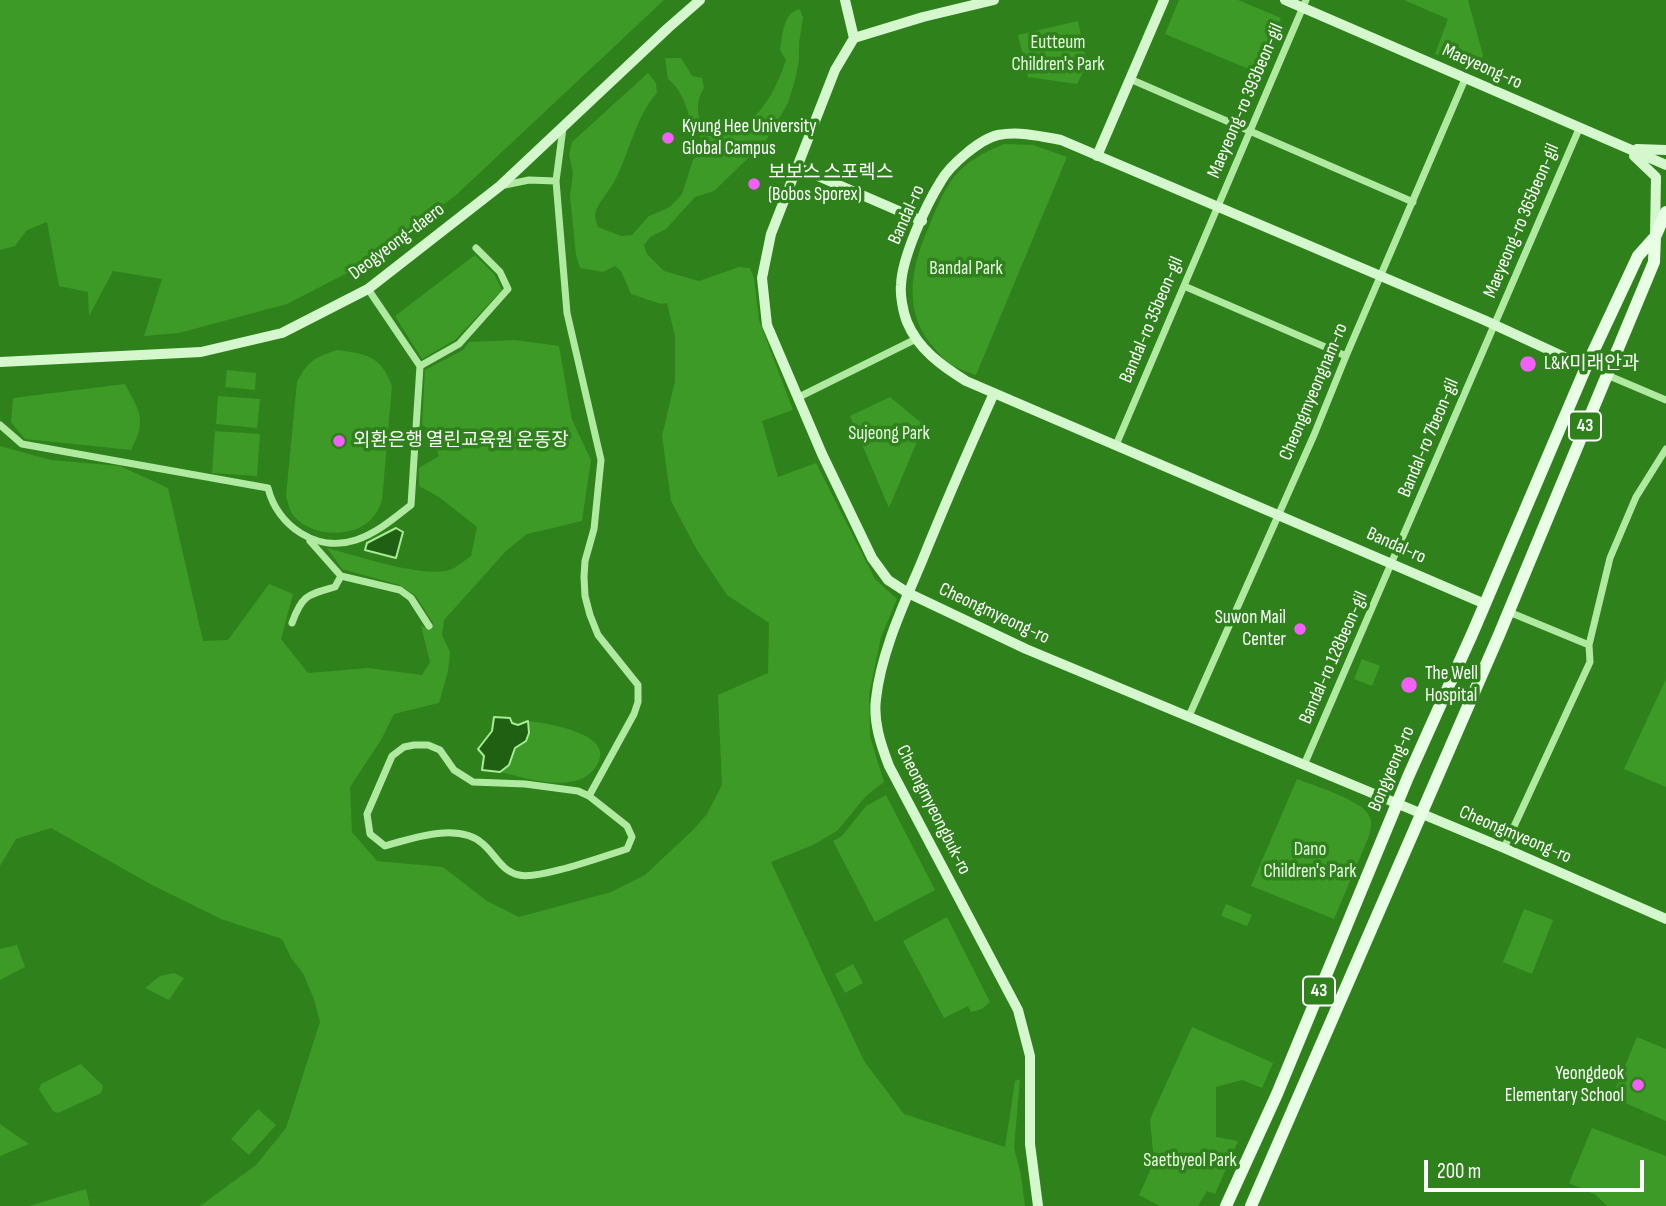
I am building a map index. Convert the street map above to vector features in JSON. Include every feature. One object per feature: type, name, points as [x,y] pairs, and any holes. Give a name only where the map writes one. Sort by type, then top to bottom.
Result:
[{"type":"main road","name":"Bongyeong-ro","points":[[1226,1206],[1277,1094],[1397,805],[1586,367],[1637,256],[1655,237],[1666,212]]},
{"type":"main road","name":"Bongyeong-ro","points":[[1251,1206],[1509,612],[1654,262],[1655,237]]},
{"type":"street","name":"Deogyeong-daero","points":[[0,362],[201,352],[282,333],[368,289],[500,186],[701,0]]},
{"type":"street","points":[[845,0],[854,38],[923,17],[995,0]]},
{"type":"street","points":[[1097,156],[1164,0]]},
{"type":"street","name":"Maeyeong-ro","points":[[1285,0],[1304,4],[1465,79],[1666,165]]},
{"type":"street","name":"Maeyeong-ro 393beon-gil","points":[[1218,207],[1304,4]]},
{"type":"street","name":"Cheongmyeong-ro","points":[[854,38],[835,70],[771,234],[762,278],[767,325],[797,398],[872,558],[888,580],[908,593],[1026,649],[1504,848],[1666,919]]},
{"type":"street","points":[[1130,79],[1413,202]]},
{"type":"street","name":"Cheongmyeongnam-ro","points":[[1189,716],[1279,514],[1465,79]]},
{"type":"street","points":[[563,128],[556,181],[568,313],[601,460],[594,529],[584,569],[585,596],[598,635],[638,685],[639,702],[589,796]]},
{"type":"street","name":"Maeyeong-ro 365beon-gil","points":[[1495,325],[1579,129]]},
{"type":"street","name":"Bandal-ro","points":[[1485,604],[966,381],[940,365],[916,339],[906,320],[900,286],[908,254],[942,179],[967,152],[996,135],[1029,133],[1061,140],[1495,325],[1586,367]]},
{"type":"street","points":[[1625,148],[1666,150]]},
{"type":"street","points":[[1625,148],[1656,177],[1655,237]]},
{"type":"street","points":[[797,167],[922,222]]},
{"type":"street","points":[[500,186],[529,180],[556,181]]},
{"type":"street","name":"Bandal-ro 35beon-gil","points":[[1116,445],[1218,207]]},
{"type":"street","points":[[1655,237],[1666,228]]},
{"type":"street","points":[[420,366],[459,344],[508,289],[500,272],[477,247]]},
{"type":"street","points":[[1184,286],[1346,356]]},
{"type":"street","points":[[310,540],[334,543],[353,541],[377,531],[411,505],[420,366],[368,289]]},
{"type":"street","name":"Bandal-ro 7beon-gil","points":[[1392,564],[1495,325]]},
{"type":"street","points":[[797,398],[916,339]]},
{"type":"street","points":[[1606,375],[1666,400]]},
{"type":"street","name":"Cheongmyeongbuk-ro","points":[[994,393],[908,593],[886,655],[876,699],[876,725],[889,766],[1018,1010],[1030,1056],[1030,1144],[1038,1206]]},
{"type":"street","points":[[0,425],[22,444],[268,488],[272,503],[281,515],[294,529],[310,540],[341,576],[400,590],[411,598],[429,626]]},
{"type":"street","points":[[1504,848],[1590,662],[1588,645],[1610,558],[1636,497],[1666,449]]},
{"type":"street","name":"Bandal-ro 128beon-gil","points":[[1304,765],[1392,564]]},
{"type":"street","points":[[292,623],[299,603],[309,594],[335,587],[341,576]]},
{"type":"street","points":[[1509,612],[1588,645]]},
{"type":"street","points":[[414,745],[428,745],[440,751],[454,770],[473,782],[536,785],[578,791],[589,796],[627,827],[632,837],[627,849],[530,876],[506,870],[483,843],[467,835],[424,836],[385,846],[370,834],[367,814],[392,757],[404,747],[414,745]]},
{"type":"green space","points":[[0,0],[664,0],[455,196],[351,271],[287,304],[179,333],[144,336],[162,279],[113,271],[89,316],[88,292],[59,286],[47,222],[27,230],[15,246],[0,250]]},
{"type":"green space","points":[[1179,0],[1238,0],[1281,18],[1258,73],[1165,34]]},
{"type":"green space","points":[[1404,0],[1468,0],[1483,55],[1479,70],[1435,54],[1448,19]]},
{"type":"green space","points":[[800,9],[803,18],[795,80],[788,103],[765,142],[714,191],[695,197],[666,229],[650,237],[644,245],[647,254],[664,271],[699,281],[739,267],[750,268],[754,278],[759,320],[793,410],[762,421],[778,477],[816,463],[875,579],[897,599],[881,637],[869,695],[870,737],[884,782],[866,796],[837,831],[813,845],[771,862],[864,1061],[904,1114],[1005,1147],[1015,1081],[1020,1079],[1014,1148],[1025,1206],[200,1206],[256,1165],[286,1128],[320,1022],[314,999],[303,973],[291,958],[282,939],[221,919],[152,885],[51,828],[16,839],[0,866],[0,446],[51,460],[120,466],[168,488],[203,641],[228,640],[269,584],[293,594],[281,639],[308,673],[368,668],[422,675],[430,662],[421,626],[430,629],[433,623],[416,596],[399,585],[342,569],[327,548],[409,569],[441,572],[460,565],[471,556],[477,527],[439,497],[419,486],[419,468],[439,456],[429,429],[422,425],[425,370],[463,350],[469,342],[515,340],[559,346],[572,420],[591,460],[582,521],[527,534],[506,551],[444,620],[442,635],[450,652],[439,703],[394,714],[381,740],[350,787],[352,832],[377,861],[443,867],[487,901],[519,917],[611,892],[645,875],[707,814],[722,785],[718,695],[768,673],[769,623],[727,595],[697,550],[671,501],[662,436],[675,381],[675,336],[667,303],[661,304],[631,294],[621,271],[615,266],[603,272],[580,268],[576,255],[570,196],[573,173],[569,155],[572,142],[648,73],[656,83],[657,93],[643,113],[620,171],[595,216],[598,227],[621,236],[632,235],[649,216],[670,207],[682,194],[693,160],[704,148],[698,129],[691,126],[680,94],[668,79],[665,58],[681,58],[692,76],[702,78],[704,88],[698,112],[706,136],[736,130],[758,113],[774,88],[786,60],[780,50],[784,25],[794,11]]},
{"type":"green space","name":"Eutteum Children's Park","points":[[1078,21],[1087,64],[1077,84],[1028,77],[1018,35]]},
{"type":"green space","name":"Bandal Park","points":[[1004,144],[1033,145],[1067,157],[976,375],[949,363],[925,336],[918,322],[912,291],[922,244],[948,187],[963,167]]},
{"type":"green space","points":[[475,255],[494,274],[502,290],[455,340],[422,359],[395,316]]},
{"type":"green space","name":"외환은행 열린교육원 운동장","points":[[337,350],[372,358],[383,368],[392,386],[382,501],[366,524],[356,529],[332,533],[308,527],[298,521],[291,512],[286,496],[297,382],[313,361]]},
{"type":"green space","points":[[227,370],[256,373],[255,390],[225,387]]},
{"type":"green space","points":[[125,384],[140,416],[139,431],[131,450],[25,439],[11,422],[13,398]]},
{"type":"green space","points":[[218,396],[260,399],[257,428],[216,424]]},
{"type":"green space","name":"Sujeong Park","points":[[890,397],[924,425],[889,508],[850,416]]},
{"type":"green space","points":[[215,431],[260,434],[257,476],[212,473]]},
{"type":"green space","points":[[1362,659],[1380,666],[1372,686],[1354,679]]},
{"type":"green space","points":[[1666,679],[1666,787],[1624,769]]},
{"type":"green space","points":[[528,721],[575,731],[596,743],[600,751],[595,768],[583,778],[566,783],[537,781],[500,772],[511,761],[515,748],[527,738]]},
{"type":"green space","name":"Dano Children's Park","points":[[1297,779],[1356,803],[1371,819],[1369,836],[1334,919],[1251,886]]},
{"type":"green space","points":[[886,795],[935,890],[875,922],[833,841],[842,836],[866,806]]},
{"type":"green space","points":[[1226,904],[1252,915],[1247,926],[1221,916]]},
{"type":"green space","points":[[1524,909],[1553,920],[1532,974],[1503,962]]},
{"type":"green space","points":[[947,917],[990,1002],[982,1009],[971,1012],[968,1006],[944,1018],[903,941]]},
{"type":"green space","points":[[17,945],[25,967],[0,980],[0,949]]},
{"type":"green space","points":[[853,964],[863,983],[845,993],[835,974]]},
{"type":"green space","points":[[174,973],[184,978],[169,1000],[145,988],[160,976]]},
{"type":"green space","name":"Saetbyeol Park","points":[[1192,1027],[1273,1063],[1262,1088],[1242,1080],[1216,1087],[1216,1137],[1238,1141],[1215,1194],[1207,1191],[1198,1206],[1160,1206],[1139,1195],[1154,1162],[1150,1119]]},
{"type":"green space","points":[[1637,1037],[1666,1049],[1666,1121],[1612,1097]]},
{"type":"green space","points":[[81,1064],[103,1086],[101,1093],[58,1113],[53,1111],[39,1089],[41,1084]]},
{"type":"green space","points":[[258,1109],[276,1125],[249,1155],[231,1139]]},
{"type":"green space","points":[[0,1124],[29,1144],[0,1156]]},
{"type":"green space","points":[[1592,1128],[1666,1156],[1666,1206],[1607,1206],[1596,1195],[1569,1183]]},
{"type":"green space","points":[[86,1189],[90,1206],[29,1206],[82,1190]]},
{"type":"shaded area","points":[[396,528],[403,532],[396,558],[365,550],[367,543]]},
{"type":"shaded area","points":[[494,717],[510,718],[512,723],[518,725],[528,721],[529,733],[526,741],[515,748],[509,765],[500,772],[482,770],[484,756],[478,749],[492,731]]},
{"type":"place","name":"Kyung Hee University Global Campus","points":[[668,138]]},
{"type":"place","name":"보보스 스포렉스 (Bobos Sporex)","points":[[754,184]]},
{"type":"place","name":"L&K미래안과","points":[[1528,364]]},
{"type":"place","name":"외환은행 열린교육원 운동장","points":[[339,441]]},
{"type":"place","name":"Suwon Mail Center","points":[[1300,629]]},
{"type":"place","name":"The Well Hospital","points":[[1409,685]]},
{"type":"place","name":"Yeongdeok Elementary School","points":[[1638,1085]]}]
